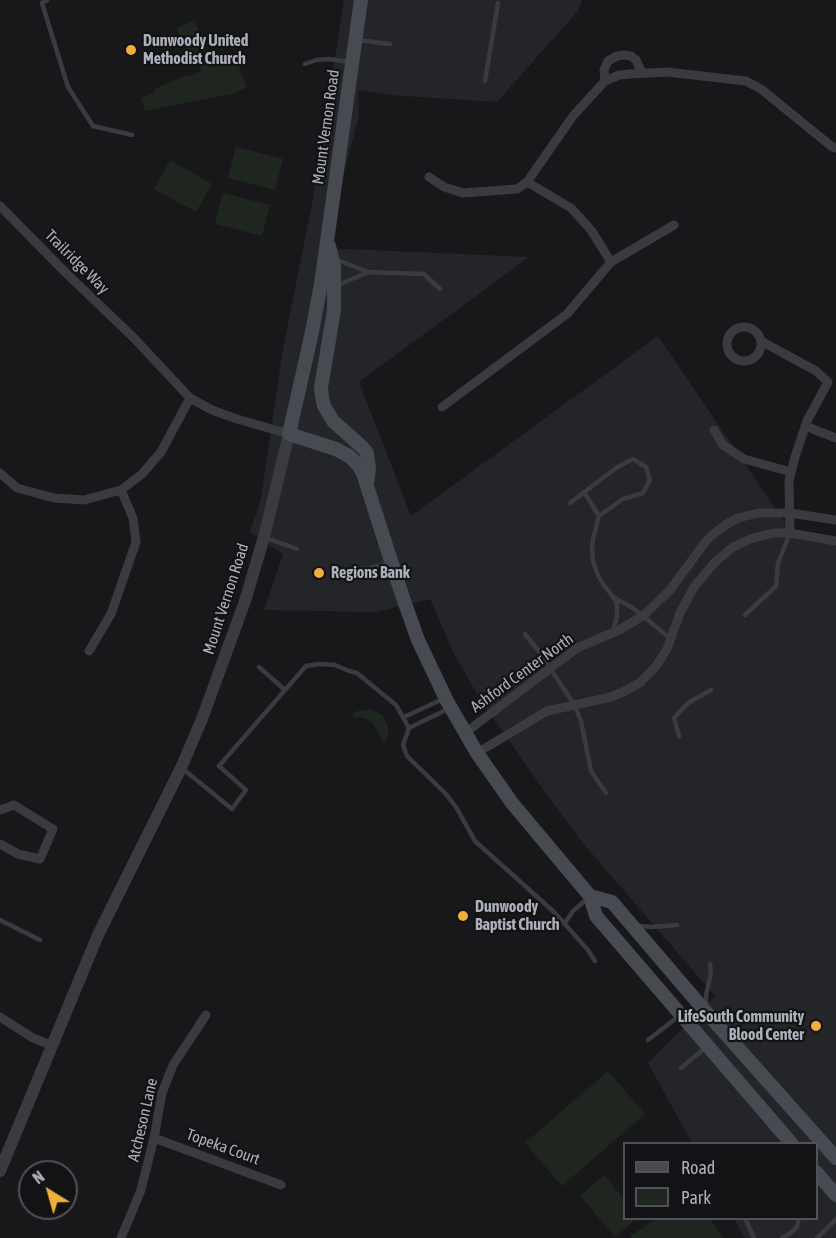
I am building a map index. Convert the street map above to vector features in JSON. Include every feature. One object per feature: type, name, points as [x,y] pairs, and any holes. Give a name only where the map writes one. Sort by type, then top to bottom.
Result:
[{"type":"main road","name":"Mount Vernon Road","points":[[289,434],[312,332],[328,237],[361,0]]},
{"type":"main road","points":[[328,237],[334,266],[334,310],[321,388],[322,397],[324,406],[333,421],[367,453],[369,461],[367,486]]},
{"type":"main road","points":[[289,434],[336,449],[349,456],[359,466],[418,639],[448,703],[477,753],[512,803],[590,896],[596,916],[791,1142]]},
{"type":"main road","points":[[590,896],[612,902],[706,1012],[830,1146],[836,1158]]},
{"type":"main road","points":[[818,1174],[836,1195]]},
{"type":"street","points":[[605,81],[604,70],[608,61],[617,56],[631,56],[636,60],[642,73]]},
{"type":"street","points":[[429,177],[444,187],[463,193],[517,189],[527,182],[573,116],[605,81],[619,75],[642,73],[667,72],[746,81],[761,89],[836,148]]},
{"type":"street","points":[[527,182],[571,208],[591,230],[611,262]]},
{"type":"street","name":"Trailridge Way","points":[[0,206],[134,338],[190,398]]},
{"type":"street","points":[[442,407],[567,314],[611,262],[674,225]]},
{"type":"street","points":[[761,341],[832,381],[805,426],[795,457],[789,480],[790,533]]},
{"type":"street","points":[[0,473],[17,488],[54,498],[84,500],[121,490],[142,474],[161,452],[190,398],[212,410],[289,434]]},
{"type":"street","points":[[805,426],[836,438]]},
{"type":"street","points":[[714,430],[723,445],[744,459],[791,472]]},
{"type":"street","name":"Mount Vernon Road","points":[[0,1171],[98,935],[181,768],[202,719],[242,611],[264,537],[289,434]]},
{"type":"street","points":[[89,651],[111,614],[136,542],[133,518],[121,490]]},
{"type":"street","name":"Ashford Center North","points":[[465,733],[577,648],[643,616],[670,590],[701,547],[716,531],[727,524],[758,513],[790,513],[836,520]]},
{"type":"street","points":[[477,753],[538,715],[556,708],[610,697],[641,682],[656,666],[667,649],[684,603],[706,571],[732,547],[773,533],[790,533],[836,541]]},
{"type":"street","points":[[0,810],[14,805],[53,829],[40,859],[18,854],[0,844]]},
{"type":"street","name":"Atcheson Lane","points":[[121,1238],[141,1190],[162,1093],[172,1065],[206,1015]]},
{"type":"street","points":[[0,1017],[33,1038],[51,1045]]},
{"type":"street","name":"Topeka Court","points":[[154,1138],[281,1185]]},
{"type":"lane","points":[[46,0],[42,3],[68,87],[93,126],[132,135]]},
{"type":"lane","points":[[485,81],[498,3]]},
{"type":"lane","points":[[355,40],[390,44]]},
{"type":"lane","points":[[305,64],[329,59],[352,63]]},
{"type":"lane","points":[[332,258],[368,272],[424,274],[440,289]]},
{"type":"lane","points":[[334,287],[368,272]]},
{"type":"lane","points":[[570,503],[616,468],[633,459],[645,467],[650,480],[644,493],[623,499],[599,516],[593,539],[593,561],[603,584],[614,597],[633,608],[671,639]]},
{"type":"lane","points":[[584,492],[599,516]]},
{"type":"lane","points":[[745,615],[776,586],[778,562],[790,533]]},
{"type":"lane","points":[[264,537],[297,549]]},
{"type":"lane","points":[[344,574],[392,563]]},
{"type":"lane","points":[[613,632],[617,610],[614,597]]},
{"type":"lane","points":[[525,634],[574,704],[581,721],[591,771],[606,793]]},
{"type":"lane","points":[[181,768],[232,809],[246,790],[219,766],[306,666],[335,665],[357,673],[396,705],[409,728]]},
{"type":"lane","points":[[260,668],[285,690]]},
{"type":"lane","points":[[679,736],[674,718],[688,703],[711,690]]},
{"type":"lane","points":[[404,717],[448,703]]},
{"type":"lane","points":[[448,703],[409,728],[403,745],[406,756],[446,794],[475,841],[565,923],[595,961]]},
{"type":"lane","points":[[565,923],[573,911],[590,896]]},
{"type":"lane","points":[[0,920],[40,940]]},
{"type":"lane","points":[[633,926],[677,925]]},
{"type":"lane","points":[[706,1012],[710,964]]},
{"type":"lane","points":[[648,1040],[680,1014]]},
{"type":"lane","points":[[681,1068],[707,1046]]},
{"type":"lane","points":[[819,1237],[836,1219]]},
{"type":"lane","points":[[746,1220],[754,1238]]},
{"type":"lane","points":[[782,1238],[797,1227],[799,1220]]},
{"type":"shaded area","points":[[344,0],[582,0],[578,11],[497,102],[389,95],[358,90],[359,116],[324,248],[529,257],[359,382],[411,516],[658,336],[788,527],[836,544],[836,1238],[745,1238],[735,1220],[818,1220],[818,1142],[691,1142],[648,1063],[715,996],[582,842],[547,795],[480,699],[453,652],[430,599],[377,612],[264,610],[283,554],[250,532],[261,498],[283,349],[311,209]]},
{"type":"green space","points":[[194,20],[207,46],[205,47],[212,68],[230,60],[238,65],[247,87],[232,94],[145,111],[141,98],[155,92],[154,89],[201,71],[191,49],[186,50],[177,28]]},
{"type":"green space","points":[[236,147],[283,159],[275,190],[228,178]]},
{"type":"green space","points":[[170,160],[212,184],[196,212],[154,189]]},
{"type":"green space","points":[[223,193],[270,205],[262,236],[215,224]]},
{"type":"green space","points":[[370,709],[382,715],[388,726],[388,738],[384,743],[373,723],[358,717],[356,719],[352,715],[357,711]]},
{"type":"green space","points":[[608,1071],[645,1114],[562,1186],[525,1143]]},
{"type":"green space","points":[[604,1175],[623,1198],[623,1220],[635,1220],[615,1237],[580,1196]]},
{"type":"green space","points":[[654,1220],[711,1220],[723,1237],[632,1238],[630,1236]]},
{"type":"place","name":"Dunwoody United Methodist Church","points":[[131,50]]},
{"type":"place","name":"Regions Bank","points":[[319,573]]},
{"type":"place","name":"Dunwoody Baptist Church","points":[[463,916]]},
{"type":"place","name":"LifeSouth Community Blood Center","points":[[816,1026]]}]
